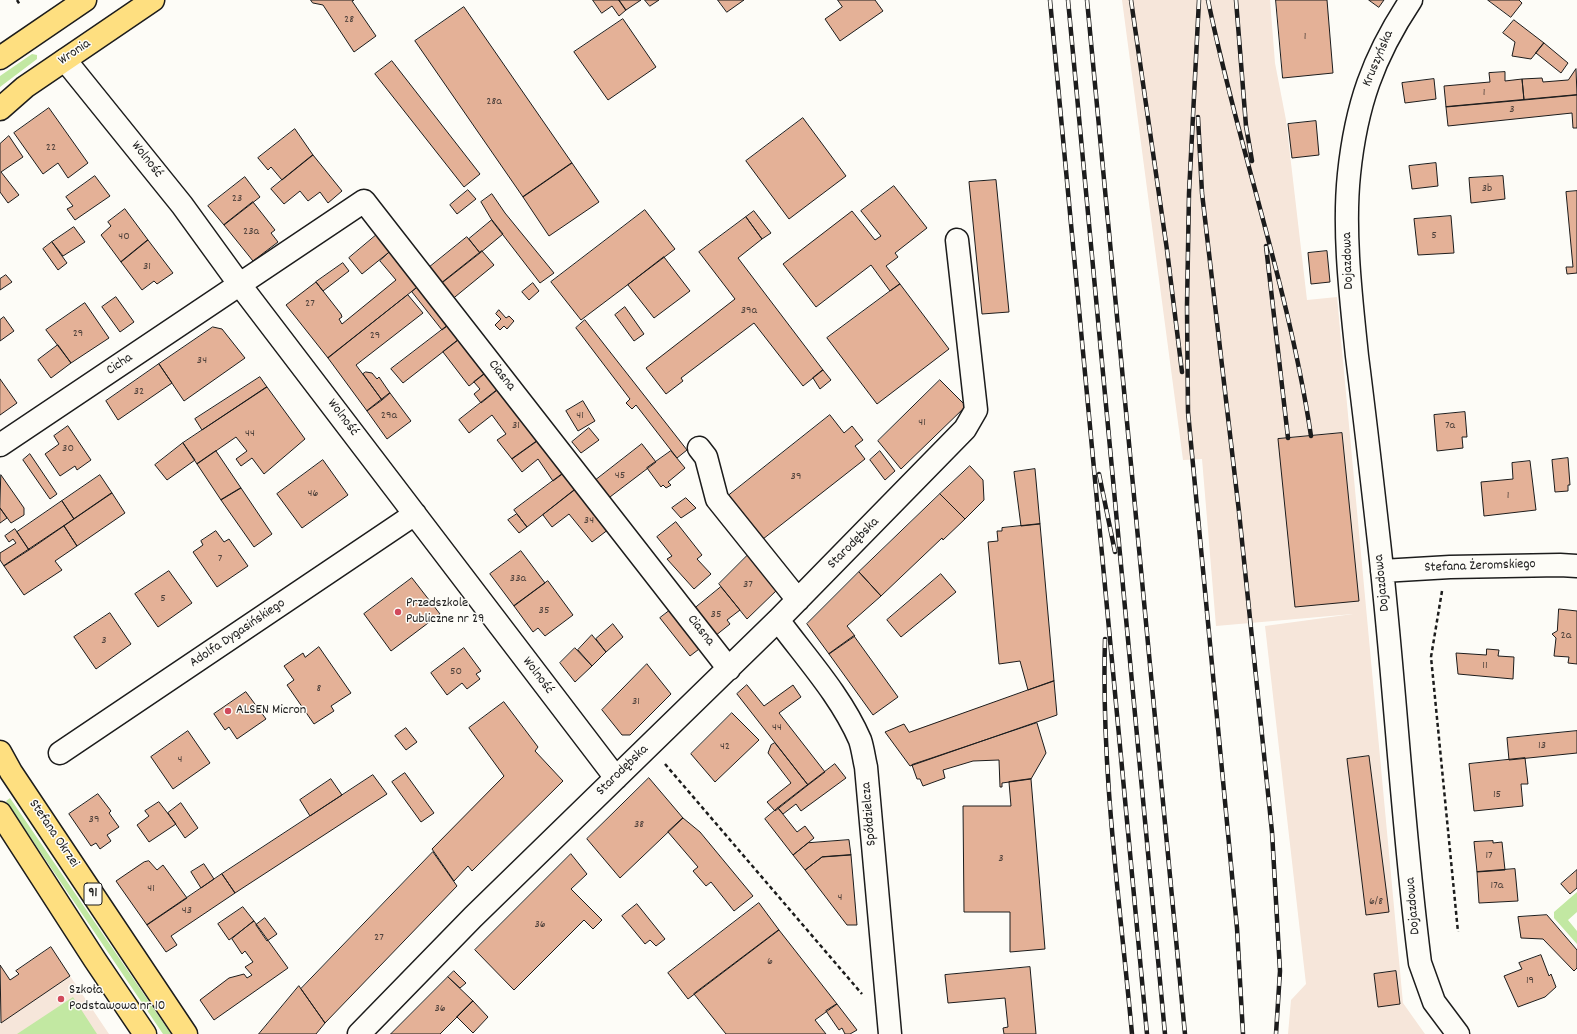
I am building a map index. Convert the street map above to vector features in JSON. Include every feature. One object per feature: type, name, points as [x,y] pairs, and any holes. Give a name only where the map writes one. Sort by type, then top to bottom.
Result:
[{"type":"main road","points":[[0,58],[85,0]]},
{"type":"main road","name":"Wronia","points":[[0,109],[25,87],[153,0]]},
{"type":"main road","name":"Stefana Okrzei","points":[[0,752],[11,772],[186,1034]]},
{"type":"main road","name":"91","points":[[0,813],[95,960],[145,1034]]},
{"type":"street","name":"Kruszyńska","points":[[1356,122],[1370,74],[1390,31],[1411,0]]},
{"type":"street","name":"Wolność","points":[[65,60],[182,205],[240,285],[616,778]]},
{"type":"street","name":"Dojazdowa","points":[[1356,122],[1349,176],[1348,237],[1351,299],[1382,571],[1420,964],[1434,1002],[1458,1034]]},
{"type":"street","name":"Ciasna","points":[[240,285],[364,201],[729,669]]},
{"type":"street","name":"Starodębska","points":[[359,1034],[398,992],[649,745],[729,669],[888,510],[965,429],[976,410],[957,240]]},
{"type":"street","name":"Cicha","points":[[0,444],[240,285]]},
{"type":"street","points":[[699,448],[706,457],[717,499],[798,600]]},
{"type":"street","name":"Adolfa Dygasińskiego","points":[[60,753],[415,514]]},
{"type":"street","name":"Stefana Żeromskiego","points":[[1382,571],[1560,564],[1577,566]]},
{"type":"street","name":"Spółdzielcza","points":[[778,620],[830,690],[852,723],[861,742],[866,767],[890,1034]]},
{"type":"path","points":[[17,0],[20,5]]},
{"type":"path","points":[[1443,568],[1443,590],[1431,657],[1458,932]]},
{"type":"path","points":[[649,745],[864,997]]},
{"type":"shaded area","points":[[1122,0],[1270,0],[1275,63],[1286,120],[1307,300],[1337,297],[1403,1003],[1425,1034],[1288,1034],[1291,1000],[1306,984],[1265,626],[1353,614],[1216,626],[1202,459],[1183,460]]},
{"type":"shaded area","name":"Szkoła Podstawowa nr 10","points":[[70,976],[109,1034],[0,1034],[0,1024]]},
{"type":"green space","points":[[32,54],[37,55],[37,59],[0,87],[0,76]]},
{"type":"green space","points":[[10,798],[171,1034],[163,1034],[6,801]]},
{"type":"green space","points":[[1577,892],[1577,912],[1568,920],[1577,931],[1577,944],[1554,918],[1554,912]]},
{"type":"green space","points":[[73,997],[97,1034],[17,1034]]},
{"type":"building","points":[[311,0],[354,0],[352,1],[376,36],[354,52],[323,5],[313,3]]},
{"type":"building","points":[[593,0],[619,0],[626,10],[619,16],[612,6],[602,13]]},
{"type":"building","points":[[619,0],[641,0],[626,10]]},
{"type":"building","points":[[645,0],[659,0],[650,6]]},
{"type":"building","points":[[718,0],[744,0],[727,12]]},
{"type":"building","points":[[838,0],[875,0],[883,11],[840,41],[825,19],[842,7]]},
{"type":"building","points":[[1276,0],[1327,0],[1333,73],[1283,78]]},
{"type":"building","points":[[1369,0],[1384,0],[1379,7]]},
{"type":"building","points":[[1488,0],[1519,0],[1522,3],[1511,17]]},
{"type":"building","points":[[464,7],[572,163],[523,197],[415,41]]},
{"type":"building","points":[[623,19],[656,67],[608,100],[574,52]]},
{"type":"building","points":[[1514,20],[1544,43],[1531,59],[1512,56],[1515,42],[1503,33]]},
{"type":"building","points":[[1544,43],[1568,63],[1561,73],[1536,53]]},
{"type":"building","points":[[392,61],[480,174],[464,187],[375,74]]},
{"type":"building","points":[[1576,69],[1577,95],[1524,100],[1522,79],[1542,78],[1543,82],[1568,80]]},
{"type":"building","points":[[1505,72],[1505,81],[1522,79],[1524,100],[1446,107],[1444,86],[1490,82],[1489,73]]},
{"type":"building","points":[[1434,79],[1436,99],[1405,103],[1402,83]]},
{"type":"building","points":[[1577,95],[1577,128],[1573,128],[1572,113],[1448,126],[1446,107]]},
{"type":"building","points":[[49,108],[88,163],[68,178],[58,163],[43,174],[14,133]]},
{"type":"building","points":[[803,118],[846,176],[789,219],[746,161]]},
{"type":"building","points":[[1316,121],[1319,155],[1292,158],[1288,124]]},
{"type":"building","points":[[295,129],[313,155],[282,180],[271,167],[268,170],[258,158]]},
{"type":"building","points":[[9,136],[23,157],[1,172],[19,195],[8,203],[0,192],[0,144]]},
{"type":"building","points":[[313,155],[342,191],[328,203],[320,192],[308,201],[300,191],[284,204],[271,189]]},
{"type":"building","points":[[572,163],[599,202],[549,236],[523,197]]},
{"type":"building","points":[[1436,163],[1438,186],[1412,189],[1409,166]]},
{"type":"building","points":[[95,176],[110,196],[75,220],[67,209],[73,206],[66,197]]},
{"type":"building","points":[[1503,176],[1505,199],[1471,203],[1469,178]]},
{"type":"building","points":[[245,177],[260,197],[224,225],[208,206]]},
{"type":"building","points":[[996,180],[1009,312],[982,314],[969,182]]},
{"type":"building","points":[[894,186],[927,228],[895,253],[898,257],[886,266],[900,284],[890,291],[871,265],[816,307],[783,264],[852,211],[875,240],[881,236],[861,211]]},
{"type":"building","points":[[468,190],[476,199],[457,214],[450,205]]},
{"type":"building","points":[[1577,191],[1577,273],[1567,274],[1566,267],[1573,267],[1566,192]]},
{"type":"building","points":[[492,194],[505,213],[554,273],[540,283],[493,222],[481,202]]},
{"type":"building","points":[[253,202],[275,230],[271,233],[278,242],[253,261],[224,225]]},
{"type":"building","points":[[125,209],[148,240],[121,262],[101,235],[111,226],[108,222]]},
{"type":"building","points":[[645,210],[675,249],[581,320],[551,282]]},
{"type":"building","points":[[754,211],[771,233],[762,239],[746,217]]},
{"type":"building","points":[[1451,216],[1454,253],[1418,255],[1414,219]]},
{"type":"building","points":[[746,217],[762,239],[738,258],[823,370],[803,386],[754,323],[681,378],[683,381],[666,394],[646,368],[735,299],[699,252]]},
{"type":"building","points":[[492,220],[503,234],[480,253],[469,239]]},
{"type":"building","points":[[74,227],[85,242],[63,256],[52,242]]},
{"type":"building","points":[[380,232],[393,249],[362,274],[349,258]]},
{"type":"building","points":[[467,237],[480,253],[438,286],[426,270]]},
{"type":"building","points":[[148,240],[173,273],[157,284],[154,281],[142,290],[121,262]]},
{"type":"building","points":[[52,242],[67,263],[58,270],[43,249]]},
{"type":"building","points":[[393,249],[421,284],[328,358],[286,305],[316,282],[341,314],[342,317],[339,319],[342,324],[396,280],[380,261]]},
{"type":"building","points":[[482,251],[494,265],[450,301],[438,286]]},
{"type":"building","points":[[1327,251],[1330,282],[1311,284],[1308,253]]},
{"type":"building","points":[[664,257],[690,291],[654,318],[628,285]]},
{"type":"building","points":[[343,263],[349,271],[323,291],[316,282]]},
{"type":"building","points":[[6,275],[12,282],[0,290],[0,279]]},
{"type":"building","points":[[533,283],[539,291],[529,300],[522,292]]},
{"type":"building","points":[[421,284],[451,323],[442,330],[412,292]]},
{"type":"building","points":[[900,284],[949,349],[877,404],[827,338]]},
{"type":"building","points":[[408,295],[423,313],[356,365],[382,400],[367,411],[328,358]]},
{"type":"building","points":[[116,297],[134,322],[120,332],[102,307]]},
{"type":"building","points":[[85,303],[109,338],[71,363],[46,330]]},
{"type":"building","points":[[625,307],[644,334],[634,341],[615,315]]},
{"type":"building","points":[[499,310],[506,318],[509,316],[514,321],[507,329],[504,326],[500,330],[495,325],[501,319],[496,314]]},
{"type":"building","points":[[4,317],[14,331],[0,341],[0,320]]},
{"type":"building","points":[[585,320],[687,450],[677,458],[636,405],[632,409],[626,403],[630,399],[576,328]]},
{"type":"building","points":[[451,323],[462,337],[403,383],[391,369]]},
{"type":"building","points":[[213,327],[222,329],[245,358],[184,401],[159,364]]},
{"type":"building","points":[[462,337],[488,371],[469,386],[443,352]]},
{"type":"building","points":[[58,345],[71,363],[51,378],[38,360]]},
{"type":"building","points":[[159,364],[172,383],[118,420],[106,401]]},
{"type":"building","points":[[823,370],[831,380],[820,389],[813,378]]},
{"type":"building","points":[[488,371],[501,387],[481,403],[474,394],[480,389],[474,382]]},
{"type":"building","points":[[366,372],[372,373],[377,379],[379,377],[390,393],[382,400],[363,374]]},
{"type":"building","points":[[260,377],[267,387],[202,430],[195,419]]},
{"type":"building","points":[[0,379],[17,403],[0,415]]},
{"type":"building","points":[[940,380],[966,406],[901,469],[878,441]]},
{"type":"building","points":[[267,387],[305,439],[264,474],[252,458],[241,466],[236,459],[247,451],[236,437],[197,464],[183,443]]},
{"type":"building","points":[[501,387],[540,439],[512,459],[497,440],[506,434],[492,415],[469,433],[459,420]]},
{"type":"building","points":[[390,393],[411,421],[387,439],[367,411]]},
{"type":"building","points":[[583,401],[595,421],[578,431],[566,411]]},
{"type":"building","points":[[1465,412],[1467,437],[1462,437],[1463,448],[1437,451],[1434,415]]},
{"type":"building","points":[[830,415],[844,433],[852,426],[863,440],[855,446],[865,459],[763,539],[748,520],[744,524],[728,496]]},
{"type":"building","points":[[68,426],[91,460],[77,470],[75,466],[60,476],[45,454],[59,444],[54,436]]},
{"type":"building","points":[[589,428],[599,440],[581,453],[572,442]]},
{"type":"building","points":[[1342,433],[1359,601],[1295,607],[1278,439]]},
{"type":"building","points":[[540,439],[565,472],[553,481],[538,459],[522,472],[512,459]]},
{"type":"building","points":[[183,443],[195,460],[167,480],[155,465]]},
{"type":"building","points":[[642,444],[656,462],[606,500],[592,483]]},
{"type":"building","points":[[216,451],[241,488],[221,500],[197,464]]},
{"type":"building","points":[[671,451],[685,468],[668,482],[671,485],[666,488],[663,485],[661,487],[647,468]]},
{"type":"building","points":[[880,451],[895,471],[885,480],[870,460]]},
{"type":"building","points":[[30,454],[57,494],[50,499],[23,460]]},
{"type":"building","points":[[1568,458],[1570,485],[1568,485],[1568,491],[1555,492],[1552,460]]},
{"type":"building","points":[[323,460],[348,495],[302,528],[277,494]]},
{"type":"building","points":[[1530,461],[1536,510],[1484,516],[1481,482],[1513,479],[1512,463]]},
{"type":"building","points":[[970,466],[983,480],[984,500],[965,519],[940,494]]},
{"type":"building","points":[[1035,469],[1040,524],[1021,526],[1014,472]]},
{"type":"building","points":[[565,472],[577,488],[527,527],[514,510]]},
{"type":"building","points":[[1,475],[24,508],[24,515],[11,523],[0,508]]},
{"type":"building","points":[[100,475],[112,493],[74,519],[62,501]]},
{"type":"building","points":[[241,488],[272,534],[254,547],[221,500]]},
{"type":"building","points":[[577,488],[609,529],[592,542],[569,514],[552,527],[543,515]]},
{"type":"building","points":[[112,493],[125,513],[77,546],[64,526]]},
{"type":"building","points":[[940,494],[965,519],[943,540],[942,538],[881,596],[859,572]]},
{"type":"building","points":[[686,498],[696,508],[681,518],[672,508]]},
{"type":"building","points":[[62,501],[74,519],[29,550],[17,532]]},
{"type":"building","points":[[0,508],[7,518],[0,523]]},
{"type":"building","points":[[517,514],[527,527],[519,533],[508,520]]},
{"type":"building","points":[[676,522],[702,555],[697,559],[711,574],[694,589],[667,559],[672,556],[657,537]]},
{"type":"building","points":[[1040,524],[1054,681],[1028,690],[1020,661],[999,664],[988,542],[998,541],[997,531],[1002,531],[1002,528]]},
{"type":"building","points":[[64,526],[77,546],[55,561],[62,570],[24,595],[4,566]]},
{"type":"building","points":[[15,529],[29,550],[4,566],[0,560],[0,553],[16,543],[13,539],[9,542],[5,536]]},
{"type":"building","points":[[216,531],[224,542],[229,539],[248,566],[217,587],[193,552],[203,545],[201,541]]},
{"type":"building","points":[[521,551],[545,583],[514,606],[490,574]]},
{"type":"building","points":[[751,552],[779,588],[747,619],[719,584]]},
{"type":"building","points":[[169,571],[192,603],[158,627],[135,594]]},
{"type":"building","points":[[859,572],[881,596],[847,626],[855,636],[829,654],[807,624]]},
{"type":"building","points":[[941,574],[956,592],[901,637],[887,620]]},
{"type":"building","points":[[412,578],[440,614],[391,651],[364,614]]},
{"type":"building","points":[[548,581],[573,615],[545,636],[538,628],[533,632],[514,606]]},
{"type":"building","points":[[721,587],[740,610],[727,620],[730,624],[715,636],[694,609]]},
{"type":"building","points":[[673,608],[703,646],[690,656],[660,618]]},
{"type":"building","points":[[1559,609],[1577,611],[1577,664],[1568,663],[1569,657],[1554,656],[1556,638],[1552,634],[1557,631]]},
{"type":"building","points":[[110,613],[131,644],[96,669],[74,637]]},
{"type":"building","points":[[613,624],[623,637],[606,652],[596,639]]},
{"type":"building","points":[[592,635],[606,652],[592,666],[578,650]]},
{"type":"building","points":[[854,636],[898,697],[873,715],[829,654]]},
{"type":"building","points":[[319,647],[351,693],[331,706],[334,711],[314,724],[287,685],[294,680],[284,666],[303,653],[305,657]]},
{"type":"building","points":[[464,648],[481,671],[476,674],[480,679],[467,689],[462,683],[447,695],[431,673]]},
{"type":"building","points":[[575,648],[592,666],[575,682],[560,663]]},
{"type":"building","points":[[1487,649],[1499,650],[1498,656],[1514,657],[1513,679],[1458,674],[1456,653],[1486,655]]},
{"type":"building","points":[[647,664],[671,694],[630,735],[622,735],[602,710]]},
{"type":"building","points":[[1054,681],[1057,715],[910,766],[885,732],[904,724],[909,732]]},
{"type":"building","points":[[747,685],[764,706],[793,685],[801,697],[779,713],[825,772],[808,785],[737,694]]},
{"type":"building","points":[[246,692],[266,719],[237,739],[229,727],[225,730],[214,714]]},
{"type":"building","points":[[504,702],[538,747],[535,751],[563,781],[472,871],[468,866],[454,881],[432,849],[504,776],[469,728]]},
{"type":"building","points":[[732,713],[759,740],[715,782],[691,754]]},
{"type":"building","points":[[1037,723],[1046,753],[1031,779],[1002,783],[1002,787],[1000,787],[999,760],[973,761],[943,770],[945,778],[923,786],[920,779],[917,779],[912,765]]},
{"type":"building","points":[[406,728],[417,742],[406,750],[395,736]]},
{"type":"building","points":[[188,731],[210,763],[173,789],[151,757]]},
{"type":"building","points":[[1577,731],[1577,753],[1509,760],[1507,738]]},
{"type":"building","points":[[775,743],[808,785],[775,811],[767,802],[791,783],[768,753],[771,745]]},
{"type":"building","points":[[1369,756],[1389,912],[1366,915],[1347,759]]},
{"type":"building","points":[[1525,758],[1528,784],[1521,784],[1523,806],[1474,811],[1469,764]]},
{"type":"building","points":[[835,764],[846,778],[801,811],[796,804],[783,814],[778,808]]},
{"type":"building","points":[[405,773],[434,813],[421,822],[392,782]]},
{"type":"building","points":[[373,775],[387,794],[235,893],[222,874]]},
{"type":"building","points":[[649,778],[683,818],[620,878],[587,839]]},
{"type":"building","points":[[331,779],[342,795],[310,816],[300,800]]},
{"type":"building","points":[[1031,779],[1045,949],[1010,952],[1010,912],[964,912],[963,806],[1011,806],[1009,782]]},
{"type":"building","points":[[98,794],[111,811],[109,813],[119,827],[107,835],[111,841],[100,849],[96,843],[91,846],[69,814]]},
{"type":"building","points":[[159,802],[176,824],[149,842],[137,825],[149,816],[145,811]]},
{"type":"building","points":[[181,803],[198,828],[185,838],[168,813]]},
{"type":"building","points":[[778,808],[797,832],[805,826],[814,838],[793,855],[765,819]]},
{"type":"building","points":[[683,818],[700,832],[753,896],[734,911],[711,882],[706,886],[693,871],[698,867],[668,832]]},
{"type":"building","points":[[849,840],[851,855],[822,857],[805,870],[793,855],[808,843]]},
{"type":"building","points":[[1493,841],[1493,843],[1502,842],[1505,870],[1477,872],[1474,842]]},
{"type":"building","points":[[433,852],[457,886],[325,1023],[301,989]]},
{"type":"building","points":[[571,854],[587,874],[571,889],[602,920],[593,929],[584,920],[514,990],[475,950]]},
{"type":"building","points":[[851,855],[857,925],[847,925],[805,870],[822,857]]},
{"type":"building","points":[[149,861],[157,870],[163,865],[187,898],[147,925],[116,881],[144,862]]},
{"type":"building","points":[[204,864],[214,879],[201,888],[191,872]]},
{"type":"building","points":[[1515,869],[1518,901],[1479,903],[1477,872]]},
{"type":"building","points":[[1577,870],[1577,888],[1570,894],[1561,884]]},
{"type":"building","points":[[222,874],[235,893],[171,936],[177,945],[166,952],[147,925]]},
{"type":"building","points":[[759,903],[779,930],[688,999],[668,973]]},
{"type":"building","points":[[637,904],[665,939],[656,946],[650,940],[645,944],[622,916]]},
{"type":"building","points":[[243,907],[254,921],[229,940],[218,924]]},
{"type":"building","points":[[1547,915],[1577,950],[1577,968],[1574,971],[1543,939],[1521,938],[1518,917]]},
{"type":"building","points":[[265,918],[277,934],[267,941],[256,925]]},
{"type":"building","points":[[254,921],[288,968],[214,1020],[200,1000],[229,978],[244,974],[247,978],[252,975],[245,967],[253,962],[245,951],[242,954],[232,939]]},
{"type":"building","points":[[779,930],[837,1004],[815,1020],[826,1034],[726,1034],[694,994]]},
{"type":"building","points":[[51,947],[70,976],[1,1023],[0,965],[10,980],[19,974],[16,971]]},
{"type":"building","points":[[1541,955],[1549,976],[1551,974],[1556,987],[1545,997],[1518,1007],[1504,976],[1522,969],[1519,963]]},
{"type":"building","points":[[1030,967],[1036,1034],[1004,1034],[1003,1028],[1008,1027],[1005,998],[948,1003],[945,975]]},
{"type":"building","points":[[454,971],[466,983],[460,988],[448,977]]},
{"type":"building","points":[[1396,971],[1400,1004],[1378,1007],[1374,974]]},
{"type":"building","points":[[448,977],[473,1001],[440,1034],[391,1034]]},
{"type":"building","points":[[299,986],[325,1023],[316,1034],[259,1034]]},
{"type":"building","points":[[473,1001],[488,1017],[473,1033],[457,1017]]},
{"type":"building","points":[[837,1004],[857,1030],[850,1034],[845,1034],[842,1028],[839,1030],[826,1011]]},
{"type":"railway","points":[[1050,0],[1147,1034]]},
{"type":"railway","points":[[1068,0],[1165,1034]]},
{"type":"railway","points":[[1087,0],[1185,1034]]},
{"type":"railway","points":[[1131,0],[1167,250],[1182,372]]},
{"type":"railway","points":[[1199,0],[1189,193],[1187,306],[1188,412],[1237,928],[1243,1034]]},
{"type":"railway","points":[[1208,0],[1220,55],[1290,326],[1311,436]]},
{"type":"railway","points":[[1236,0],[1246,126],[1252,161]]},
{"type":"railway","points":[[1198,117],[1202,193],[1239,512],[1272,832],[1280,971],[1276,1034]]},
{"type":"railway","points":[[1266,246],[1288,438]]},
{"type":"railway","points":[[1099,474],[1115,552]]},
{"type":"railway","points":[[1105,639],[1106,738],[1112,837],[1132,1034]]},
{"type":"place","name":"Przedszkole Publiczne nr 29","points":[[398,612]]},
{"type":"place","name":"ALSEN Micron","points":[[228,711]]},
{"type":"place","name":"Szkoła Podstawowa nr 10","points":[[61,999]]}]
